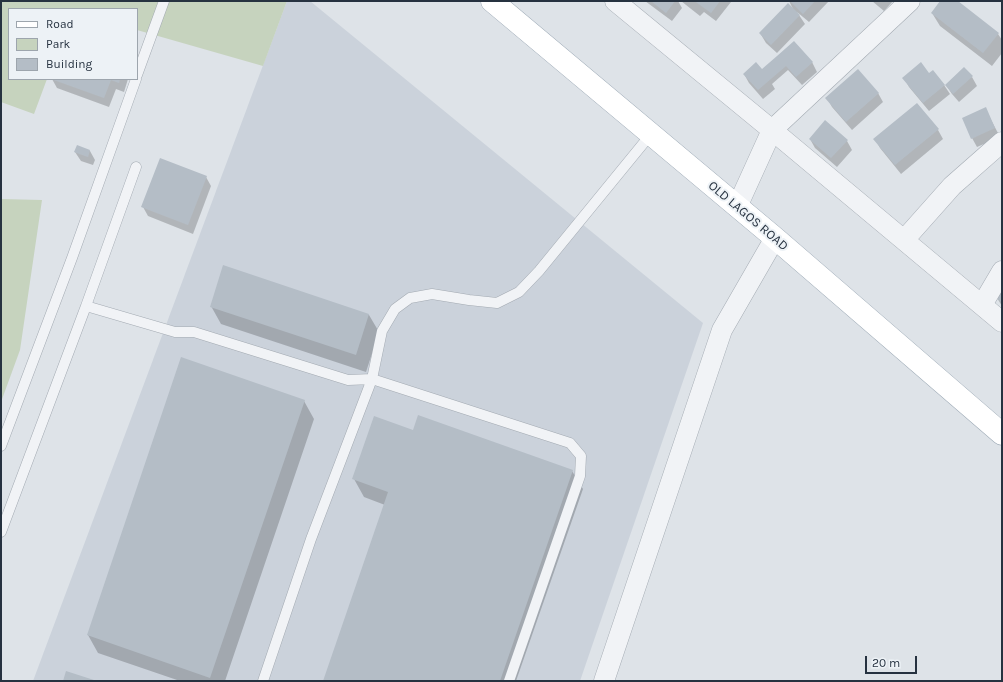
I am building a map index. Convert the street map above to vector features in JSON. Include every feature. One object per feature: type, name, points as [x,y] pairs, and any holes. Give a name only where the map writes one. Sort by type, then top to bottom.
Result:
[{"type":"main road","name":"OLD LAGOS ROAD","points":[[492,1],[775,238],[1002,434]]},
{"type":"street","points":[[614,1],[772,130],[1002,322]]},
{"type":"street","points":[[737,206],[772,130],[910,1]]},
{"type":"street","points":[[904,240],[952,186],[1002,142]]},
{"type":"street","points":[[604,681],[722,330],[775,238]]},
{"type":"street","points":[[982,305],[1002,271]]},
{"type":"lane","points":[[138,72],[164,1]]},
{"type":"lane","points":[[1,446],[72,258],[136,80]]},
{"type":"lane","points":[[262,681],[312,540],[372,379],[382,331],[395,309],[410,298],[432,294],[497,303],[519,292],[539,271],[652,134]]},
{"type":"lane","points":[[1,532],[86,306],[136,167]]},
{"type":"lane","points":[[86,306],[175,332],[194,332],[348,380],[372,379],[570,443],[582,456],[580,476],[509,681]]},
{"type":"shaded area","points":[[287,1],[310,1],[703,323],[580,681],[33,681]]},
{"type":"green space","points":[[1,1],[287,1],[263,66],[138,30],[138,8],[8,8],[8,80],[47,80],[34,114],[1,102]]},
{"type":"green space","points":[[1,199],[42,200],[20,350],[1,402]]},
{"type":"building","points":[[651,1],[675,1],[666,13]]},
{"type":"building","points":[[720,1],[711,13],[696,2]]},
{"type":"building","points":[[790,1],[815,1],[803,14]]},
{"type":"building","points":[[940,1],[958,1],[999,33],[983,53],[931,13]]},
{"type":"building","points":[[788,3],[800,15],[771,45],[759,33]]},
{"type":"building","points":[[794,41],[813,62],[796,77],[777,56]]},
{"type":"building","points":[[777,56],[786,66],[758,90],[743,74],[756,62],[762,69]]},
{"type":"building","points":[[921,62],[929,73],[933,70],[945,85],[923,103],[902,78]]},
{"type":"building","points":[[964,67],[973,76],[953,94],[945,85]]},
{"type":"building","points":[[858,69],[879,93],[846,122],[825,98]]},
{"type":"building","points":[[54,80],[111,80],[104,98]]},
{"type":"building","points":[[111,80],[120,80],[119,83]]},
{"type":"building","points":[[917,103],[939,129],[895,165],[873,139]]},
{"type":"building","points":[[986,107],[995,128],[971,139],[962,118]]},
{"type":"building","points":[[825,120],[848,140],[831,158],[809,139]]},
{"type":"building","points":[[77,145],[90,150],[88,157],[74,152]]},
{"type":"building","points":[[160,158],[207,176],[188,225],[141,207]]},
{"type":"building","points":[[223,265],[369,314],[356,355],[210,307]]},
{"type":"building","points":[[1002,288],[1002,302],[996,298]]},
{"type":"building","points":[[181,357],[305,400],[210,678],[87,635]]},
{"type":"building","points":[[418,415],[573,470],[500,681],[323,681],[388,492],[352,479],[374,416],[413,430]]},
{"type":"building","points":[[66,671],[97,681],[63,681]]}]
